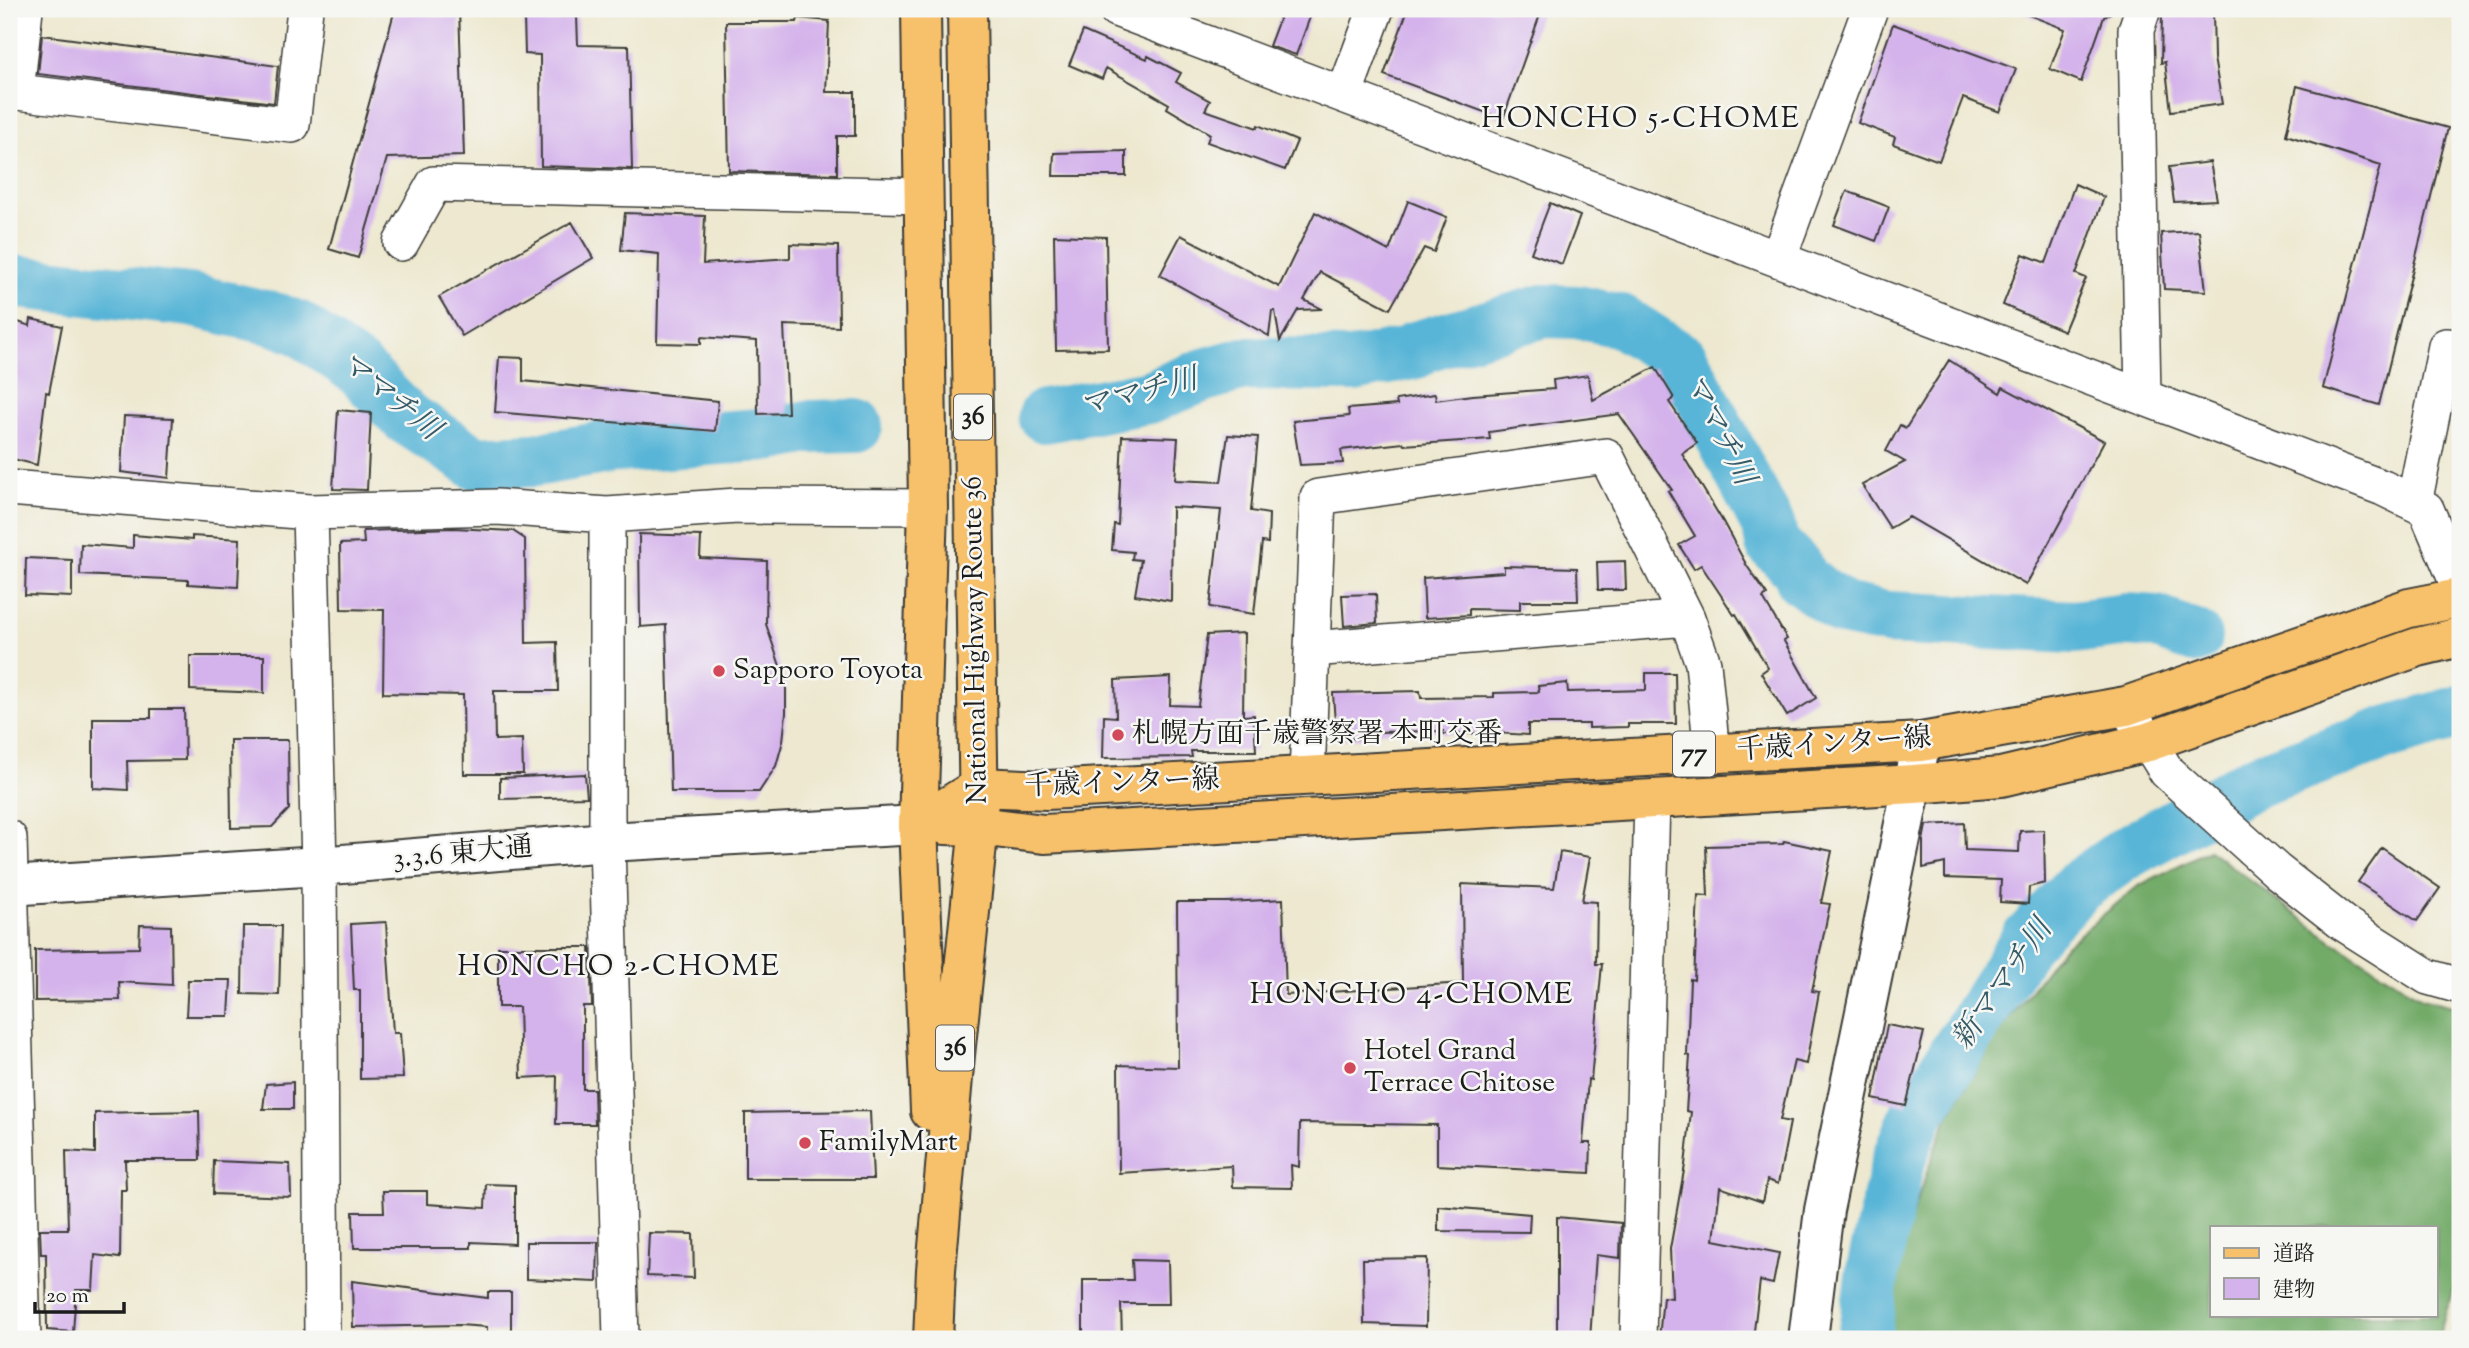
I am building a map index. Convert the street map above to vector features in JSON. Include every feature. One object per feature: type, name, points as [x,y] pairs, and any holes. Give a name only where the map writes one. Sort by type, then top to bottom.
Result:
[{"type":"main road","name":"National Highway Route 36","points":[[920,9],[928,507],[918,825],[936,1270]]},
{"type":"main road","name":"National Highway Route 36","points":[[933,1339],[936,1270],[955,1055],[979,826],[967,9]]},
{"type":"main road","name":"千歳インター線","points":[[979,787],[1047,790],[1921,742],[2126,706],[2409,608],[2460,598]]},
{"type":"main road","name":"千歳インター線","points":[[918,825],[979,826],[1044,834],[2001,777],[2158,757],[2418,647],[2460,637]]},
{"type":"main road","points":[[918,825],[979,787]]},
{"type":"street","points":[[25,9],[12,92],[292,125],[305,9]]},
{"type":"street","points":[[1116,9],[2382,488],[2426,509],[2460,589]]},
{"type":"street","points":[[1344,95],[1376,9]]},
{"type":"street","points":[[1778,259],[1870,9]]},
{"type":"street","points":[[2143,9],[2136,30],[2143,397]]},
{"type":"street","points":[[401,243],[434,184],[923,196]]},
{"type":"street","points":[[2414,503],[2446,346],[2460,347]]},
{"type":"street","points":[[1307,776],[1318,498],[1605,456],[1687,618],[1703,663],[1712,753]]},
{"type":"street","points":[[9,488],[310,512],[497,507],[607,515],[737,506],[928,507]]},
{"type":"street","points":[[310,512],[319,866],[322,1339]]},
{"type":"street","points":[[607,515],[607,842],[621,1339]]},
{"type":"street","points":[[1312,649],[1687,618]]},
{"type":"street","points":[[2126,706],[2158,757],[2249,848],[2343,923],[2428,977],[2460,986]]},
{"type":"street","points":[[1808,1339],[1824,1210],[1921,742]]},
{"type":"street","points":[[1638,1339],[1652,799]]},
{"type":"street","name":"3.3.6 東大通","points":[[10,886],[319,866],[607,842],[918,825]]},
{"type":"street","points":[[9,838],[23,1339]]},
{"type":"green space","points":[[2209,850],[2332,941],[2422,998],[2460,1008],[2460,1280],[2456,1279],[2438,1339],[1889,1339],[1889,1290],[1920,1191],[1948,1115],[2002,1028],[2062,949],[2138,886]]},
{"type":"building","points":[[395,9],[459,9],[464,156],[387,158],[358,258],[329,249]]},
{"type":"building","points":[[1283,9],[1313,9],[1296,55],[1269,46]]},
{"type":"building","points":[[1408,9],[1542,9],[1503,119],[1384,75]]},
{"type":"building","points":[[2018,9],[2117,9],[2104,17],[2081,82],[2050,69],[2065,29]]},
{"type":"building","points":[[2213,11],[2214,58],[2222,104],[2171,111],[2165,62],[2161,63],[2162,13]]},
{"type":"building","points":[[577,16],[578,45],[629,46],[632,169],[541,166],[540,55],[525,54],[524,17]]},
{"type":"building","points":[[798,18],[829,21],[826,92],[855,92],[855,136],[837,136],[837,174],[729,171],[726,22],[797,22]]},
{"type":"building","points":[[1893,24],[2016,69],[2000,112],[1963,98],[1939,161],[1893,144],[1895,137],[1858,123]]},
{"type":"building","points":[[1083,31],[1147,59],[1148,56],[1181,73],[1176,82],[1210,101],[1205,110],[1257,128],[1258,125],[1297,141],[1285,170],[1207,142],[1210,134],[1167,108],[1169,104],[1106,68],[1102,79],[1069,65]]},
{"type":"building","points":[[42,35],[278,66],[274,103],[38,74]]},
{"type":"building","points":[[2297,86],[2448,128],[2379,405],[2323,388],[2381,165],[2286,135]]},
{"type":"building","points":[[1126,151],[1126,176],[1053,176],[1054,153]]},
{"type":"building","points":[[2210,162],[2217,200],[2174,202],[2169,167]]},
{"type":"building","points":[[2075,184],[2104,197],[2076,274],[2086,278],[2064,331],[2003,305],[2023,254],[2046,263]]},
{"type":"building","points":[[1847,191],[1889,207],[1876,241],[1834,225]]},
{"type":"building","points":[[1408,201],[1447,217],[1434,252],[1424,248],[1390,309],[1320,272],[1304,300],[1322,309],[1298,310],[1280,341],[1275,311],[1272,311],[1269,336],[1160,275],[1181,235],[1279,287],[1315,212],[1389,251]]},
{"type":"building","points":[[1550,203],[1580,216],[1562,264],[1531,253]]},
{"type":"building","points":[[625,213],[705,216],[703,264],[790,258],[790,244],[838,246],[839,327],[784,325],[788,413],[758,414],[757,341],[701,337],[701,344],[657,343],[659,254],[621,250]]},
{"type":"building","points":[[572,222],[593,258],[462,336],[439,297]]},
{"type":"building","points":[[2199,231],[2206,291],[2164,289],[2161,233]]},
{"type":"building","points":[[1054,235],[1106,237],[1108,349],[1056,350]]},
{"type":"building","points":[[9,319],[30,326],[31,319],[62,326],[49,393],[46,392],[37,465],[9,458]]},
{"type":"building","points":[[499,357],[523,358],[523,381],[718,401],[715,431],[495,412]]},
{"type":"building","points":[[1949,360],[2000,393],[2003,387],[2104,441],[2026,585],[1909,517],[1890,528],[1862,485],[1905,462],[1886,451],[1900,425],[1906,428]]},
{"type":"building","points":[[1655,367],[1674,398],[1669,402],[1697,443],[1682,454],[1747,566],[1767,595],[1763,598],[1816,698],[1787,716],[1761,673],[1768,668],[1736,614],[1734,615],[1701,565],[1694,569],[1679,545],[1695,536],[1668,491],[1672,490],[1619,414],[1489,432],[1490,439],[1403,443],[1341,450],[1343,463],[1300,465],[1293,421],[1349,416],[1348,409],[1397,405],[1396,400],[1435,394],[1436,400],[1554,389],[1553,380],[1588,375],[1593,400]]},
{"type":"building","points":[[338,410],[371,413],[367,490],[333,489]]},
{"type":"building","points":[[124,416],[173,418],[169,478],[121,472]]},
{"type":"building","points":[[1228,435],[1258,437],[1251,511],[1269,514],[1268,543],[1262,542],[1254,614],[1210,607],[1221,510],[1172,507],[1171,601],[1135,595],[1141,560],[1132,559],[1133,552],[1112,550],[1114,524],[1118,525],[1122,436],[1178,438],[1175,480],[1221,482]]},
{"type":"building","points":[[453,528],[513,531],[525,539],[526,643],[557,642],[558,691],[494,691],[495,740],[522,739],[523,774],[464,774],[463,695],[383,693],[384,610],[341,609],[340,544],[364,543],[363,531]]},
{"type":"building","points":[[639,534],[701,536],[700,558],[767,561],[766,624],[786,684],[786,713],[783,741],[776,766],[759,792],[671,792],[666,625],[640,627]]},
{"type":"building","points":[[133,535],[192,540],[192,536],[240,539],[238,587],[188,584],[188,580],[80,575],[81,544],[133,548]]},
{"type":"building","points":[[26,558],[72,560],[72,597],[25,595]]},
{"type":"building","points":[[1625,561],[1626,590],[1598,590],[1597,562]]},
{"type":"building","points":[[1504,566],[1577,568],[1578,601],[1520,601],[1520,610],[1469,609],[1469,615],[1425,618],[1423,578],[1504,572]]},
{"type":"building","points":[[1376,594],[1377,623],[1344,626],[1342,595]]},
{"type":"building","points":[[1244,633],[1243,716],[1254,715],[1256,751],[1191,751],[1192,757],[1103,758],[1104,716],[1116,717],[1115,680],[1171,677],[1170,705],[1198,706],[1207,635]]},
{"type":"building","points":[[190,656],[264,656],[264,693],[190,690]]},
{"type":"building","points":[[1646,673],[1675,673],[1676,724],[1628,724],[1628,727],[1589,728],[1589,724],[1528,724],[1528,735],[1443,734],[1443,731],[1372,732],[1373,738],[1336,739],[1333,693],[1420,691],[1421,698],[1494,697],[1494,693],[1539,692],[1538,686],[1567,683],[1568,692],[1646,690]]},
{"type":"building","points":[[151,709],[184,709],[185,760],[127,761],[128,790],[93,788],[93,718],[151,718]]},
{"type":"building","points":[[230,740],[288,740],[289,809],[272,827],[231,828]]},
{"type":"building","points":[[585,774],[587,797],[500,799],[500,778]]},
{"type":"building","points":[[1964,823],[1965,850],[2019,852],[2020,831],[2044,830],[2045,883],[2029,887],[2028,904],[2000,902],[2001,880],[1945,878],[1945,863],[1923,868],[1926,825]]},
{"type":"building","points":[[1784,841],[1832,851],[1821,903],[1830,904],[1812,991],[1819,992],[1806,1064],[1794,1061],[1780,1120],[1790,1122],[1778,1184],[1767,1180],[1762,1202],[1720,1187],[1714,1240],[1779,1253],[1773,1284],[1760,1281],[1753,1339],[1659,1339],[1663,1297],[1672,1298],[1670,1249],[1691,1112],[1686,1111],[1690,1056],[1687,1055],[1690,979],[1694,980],[1698,895],[1708,896],[1706,846],[1783,844]]},
{"type":"building","points":[[2382,848],[2440,888],[2417,921],[2358,882]]},
{"type":"building","points":[[1560,852],[1590,857],[1582,901],[1597,902],[1596,964],[1602,964],[1583,1143],[1591,1143],[1590,1173],[1437,1165],[1437,1125],[1300,1123],[1299,1167],[1291,1165],[1292,1188],[1233,1187],[1232,1166],[1119,1173],[1118,1065],[1178,1067],[1177,902],[1283,899],[1286,995],[1463,983],[1462,884],[1554,888]]},
{"type":"building","points":[[386,922],[393,1033],[400,1033],[403,1078],[360,1079],[360,990],[354,990],[351,924]]},
{"type":"building","points":[[140,925],[171,926],[172,985],[119,982],[120,1000],[35,1001],[35,950],[139,948]]},
{"type":"building","points":[[243,926],[281,926],[279,995],[242,994]]},
{"type":"building","points":[[498,947],[590,947],[592,1006],[583,1006],[583,1089],[594,1089],[595,1124],[556,1124],[557,1076],[521,1078],[519,1007],[498,1007]]},
{"type":"building","points":[[188,980],[231,980],[229,1016],[186,1016]]},
{"type":"building","points":[[1887,1025],[1924,1032],[1906,1106],[1873,1099]]},
{"type":"building","points":[[293,1082],[293,1109],[263,1109],[266,1084]]},
{"type":"building","points":[[199,1111],[200,1160],[125,1160],[126,1190],[121,1190],[120,1258],[95,1255],[93,1290],[76,1290],[73,1332],[47,1330],[46,1254],[41,1254],[40,1229],[68,1229],[66,1151],[95,1153],[95,1113]]},
{"type":"building","points":[[870,1111],[873,1179],[745,1179],[745,1113]]},
{"type":"building","points":[[214,1161],[290,1164],[291,1197],[213,1194]]},
{"type":"building","points":[[486,1184],[515,1185],[515,1244],[471,1242],[471,1248],[354,1248],[353,1212],[384,1212],[383,1191],[427,1191],[427,1204],[485,1208]]},
{"type":"building","points":[[1438,1206],[1530,1214],[1529,1232],[1438,1231]]},
{"type":"building","points":[[1557,1217],[1621,1223],[1620,1258],[1596,1255],[1590,1339],[1557,1339]]},
{"type":"building","points":[[649,1233],[693,1234],[694,1278],[647,1276]]},
{"type":"building","points":[[526,1242],[598,1242],[597,1282],[526,1279]]},
{"type":"building","points":[[1427,1258],[1426,1326],[1364,1324],[1363,1259]]},
{"type":"building","points":[[1132,1260],[1168,1261],[1169,1304],[1121,1304],[1122,1339],[1083,1339],[1083,1280],[1133,1280]]},
{"type":"building","points":[[352,1281],[488,1298],[488,1292],[511,1292],[511,1332],[487,1333],[487,1327],[459,1325],[353,1327]]},
{"type":"waterway","name":"ママチ川","points":[[9,281],[190,300],[274,319],[299,328],[359,370],[405,417],[476,463],[535,460],[614,446],[773,434],[808,427],[856,426]]},
{"type":"waterway","name":"ママチ川","points":[[1045,416],[1149,397],[1204,375],[1244,364],[1354,365],[1416,352],[1415,348],[1544,311],[1577,312],[1621,321],[1682,360],[1769,527],[1772,543],[1798,569],[1802,579],[1843,609],[1887,618],[2074,627],[2127,620],[2156,622],[2195,637]]},
{"type":"waterway","name":"新ママチ川","points":[[1864,1339],[1873,1270],[1897,1165],[1917,1114],[2027,940],[2079,886],[2126,853],[2255,781],[2387,733],[2460,712]]},
{"type":"place","name":"Sapporo Toyota","points":[[719,671]]},
{"type":"place","name":"札幌方面千歳警察署 本町交番","points":[[1118,735]]},
{"type":"place","name":"Hotel Grand Terrace Chitose","points":[[1350,1068]]},
{"type":"place","name":"FamilyMart","points":[[805,1143]]},
{"type":"district","name":"HONCHO 5-CHOME","points":[[1641,119]]},
{"type":"district","name":"HONCHO 2-CHOME","points":[[619,967]]},
{"type":"district","name":"HONCHO 4-CHOME","points":[[1412,995]]}]
